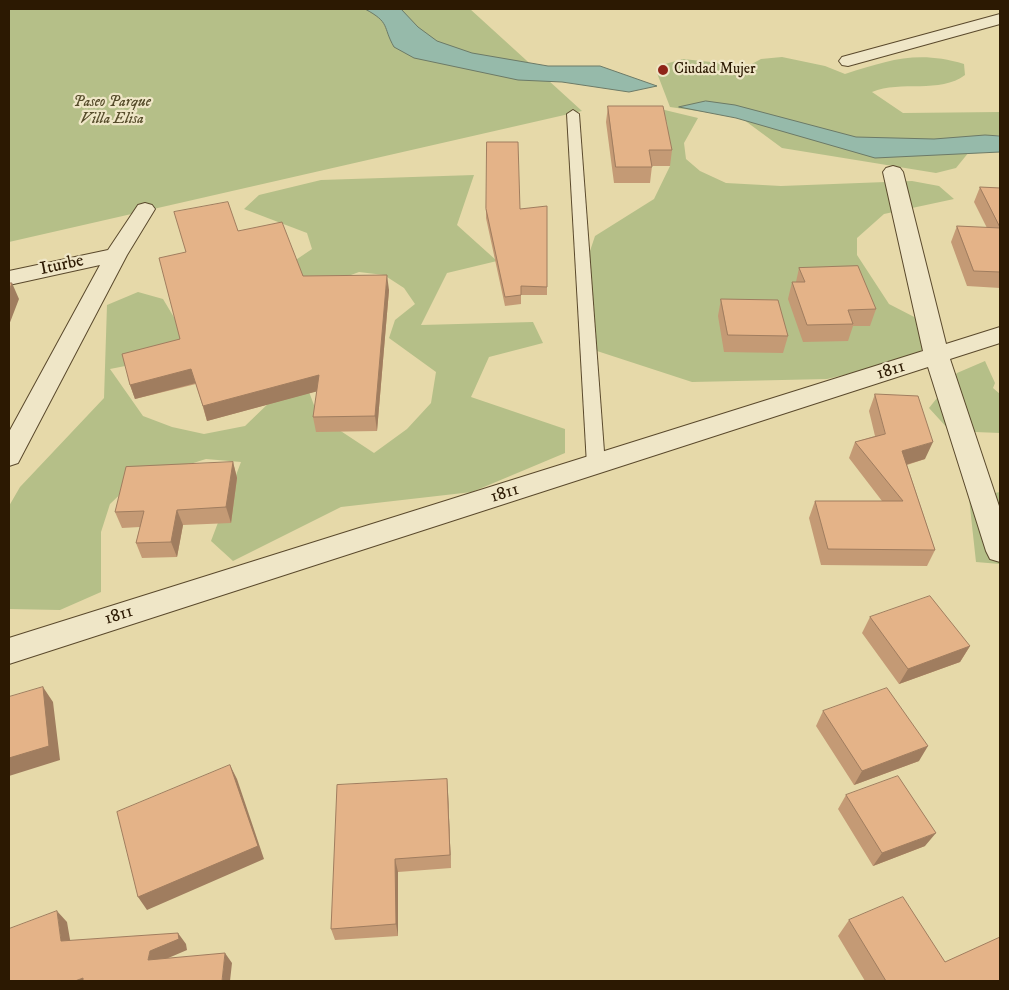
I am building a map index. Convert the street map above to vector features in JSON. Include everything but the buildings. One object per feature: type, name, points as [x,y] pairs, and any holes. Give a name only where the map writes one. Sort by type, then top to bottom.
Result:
[{"type":"street","points":[[848,61],[1000,19]]},
{"type":"street","points":[[893,172],[937,357],[1000,551]]},
{"type":"street","points":[[9,456],[116,255],[145,209]]},
{"type":"street","name":"Iturbe","points":[[9,278],[116,255]]},
{"type":"street","name":"1811","points":[[9,651],[937,357],[1000,335]]},
{"type":"lane","points":[[573,114],[596,465]]},
{"type":"green space","name":"Paseo Parque Villa Elisa","points":[[9,9],[470,9],[582,111],[9,242]]},
{"type":"green space","points":[[782,57],[825,66],[845,74],[904,58],[932,58],[964,64],[965,75],[955,81],[932,86],[895,87],[872,92],[903,113],[1000,112],[1000,135],[982,136],[956,168],[936,173],[782,148],[740,117],[670,107],[657,73],[665,64],[683,59],[748,66],[761,59]]},
{"type":"green space","points":[[648,106],[698,118],[684,143],[686,159],[700,171],[726,183],[781,186],[912,181],[939,186],[954,199],[884,214],[857,238],[857,255],[889,304],[922,321],[932,341],[912,359],[827,379],[692,382],[597,351],[582,333],[583,272],[595,236],[654,199],[670,166],[667,122]]},
{"type":"green space","points":[[474,175],[457,225],[497,261],[447,273],[421,325],[533,322],[543,343],[489,357],[471,397],[565,429],[565,453],[472,492],[341,507],[233,561],[211,541],[241,462],[206,459],[133,482],[110,504],[101,532],[101,592],[60,610],[9,609],[9,506],[20,487],[104,398],[107,305],[138,292],[163,299],[187,339],[166,358],[110,369],[143,416],[172,427],[204,434],[245,426],[273,399],[289,338],[318,416],[374,453],[407,429],[431,403],[436,372],[389,338],[395,320],[415,304],[404,288],[384,275],[359,272],[308,291],[269,278],[312,249],[307,233],[244,209],[259,195],[321,180]]},
{"type":"green space","points":[[985,361],[995,383],[993,388],[1000,394],[1000,433],[950,431],[929,408],[957,373]]},
{"type":"green space","points":[[1000,492],[1000,564],[976,562],[969,498]]},
{"type":"shaded area","points":[[365,9],[401,9],[418,27],[437,41],[472,53],[548,66],[600,66],[657,86],[629,92],[562,82],[518,80],[414,58],[394,47],[385,25],[379,18]]},
{"type":"shaded area","points":[[706,101],[735,105],[856,137],[934,139],[985,135],[1000,136],[1000,152],[875,158],[736,118],[679,107]]},
{"type":"place","name":"Ciudad Mujer","points":[[663,70]]}]
